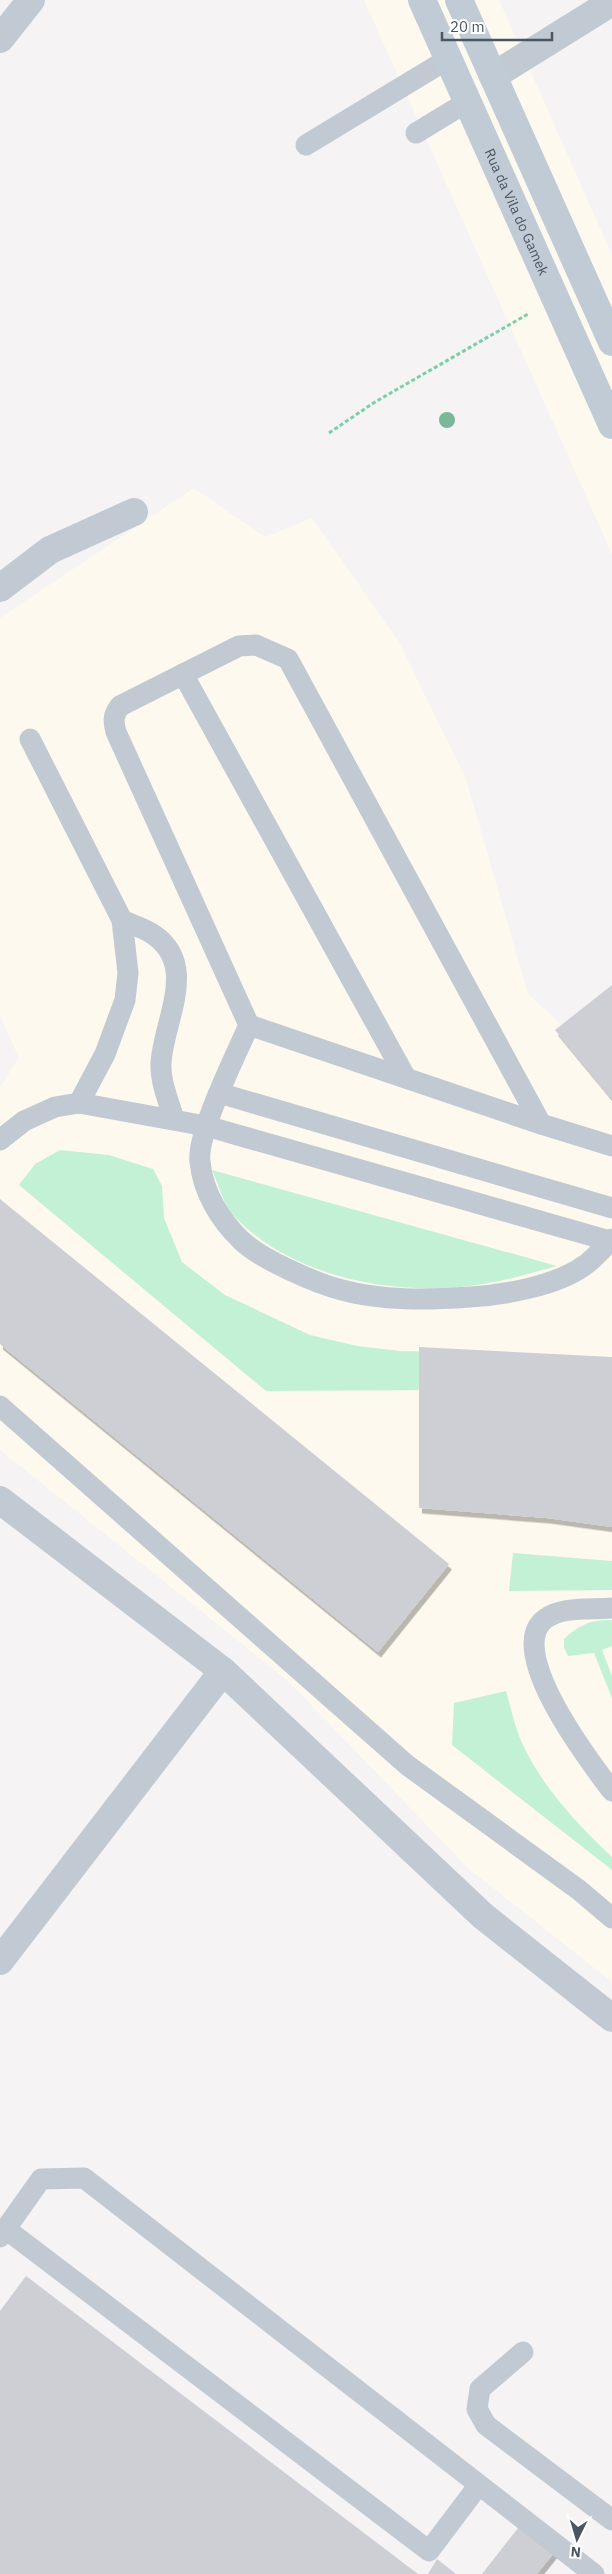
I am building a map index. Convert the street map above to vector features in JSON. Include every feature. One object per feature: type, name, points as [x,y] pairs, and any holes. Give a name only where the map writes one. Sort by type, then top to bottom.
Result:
[{"type":"main road","name":"Rua da Vila do Gamek","points":[[422,0],[612,425]]},
{"type":"main road","points":[[459,0],[612,342]]},
{"type":"street","points":[[0,39],[30,0]]},
{"type":"street","points":[[493,76],[612,2]]},
{"type":"street","points":[[0,588],[50,550],[134,512]]},
{"type":"street","points":[[0,1500],[223,1671],[483,1916],[612,2018]]},
{"type":"street","points":[[0,1961],[223,1671]]},
{"type":"lane","points":[[306,145],[448,59]]},
{"type":"lane","points":[[416,134],[467,102]]},
{"type":"lane","points":[[541,1124],[288,659],[256,645],[238,646],[120,706],[115,712],[114,722],[249,1025],[541,1124],[612,1146]]},
{"type":"lane","points":[[183,674],[406,1078]]},
{"type":"lane","points":[[30,739],[122,920],[128,973],[125,1000],[105,1054],[79,1103]]},
{"type":"lane","points":[[122,920],[154,935],[170,951],[177,975],[174,1008],[165,1037],[160,1065],[174,1119]]},
{"type":"lane","points":[[249,1025],[206,1126],[199,1160],[208,1196],[241,1241],[289,1270],[343,1290],[400,1298],[506,1295],[551,1281],[584,1266],[611,1240]]},
{"type":"lane","points":[[219,1093],[612,1208]]},
{"type":"lane","points":[[0,1140],[24,1121],[56,1107],[79,1103],[206,1126],[611,1240]]},
{"type":"lane","points":[[0,1406],[407,1765],[579,1890],[612,1918]]},
{"type":"lane","points":[[612,1608],[558,1612],[545,1619],[536,1630],[533,1644],[548,1694],[577,1745],[612,1791]]},
{"type":"lane","points":[[478,2486],[430,2551],[3,2233],[41,2180],[84,2178],[478,2486],[594,2574]]},
{"type":"lane","points":[[523,2352],[480,2389],[477,2409],[486,2425],[612,2520]]},
{"type":"path","points":[[329,433],[375,402],[555,298]]},
{"type":"shaded area","points":[[364,0],[499,0],[612,255],[612,554]]},
{"type":"shaded area","points":[[194,488],[265,537],[312,518],[399,642],[466,779],[528,994],[612,1070],[612,1982],[469,1869],[288,1681],[0,1450],[0,1087],[19,1058],[0,1016],[0,618]]},
{"type":"green space","points":[[60,1150],[109,1155],[153,1169],[162,1186],[164,1218],[182,1262],[225,1295],[310,1335],[357,1346],[400,1351],[445,1352],[444,1390],[266,1391],[19,1185],[35,1164]]},
{"type":"green space","points":[[212,1170],[557,1266],[485,1284],[460,1287],[399,1287],[368,1283],[338,1276],[308,1266],[281,1252],[255,1235],[229,1210]]},
{"type":"green space","points":[[513,1553],[612,1561],[612,1590],[509,1591]]},
{"type":"green space","points":[[612,1620],[612,1646],[602,1650],[612,1676],[612,1698],[594,1653],[568,1656],[564,1648],[564,1639],[586,1624]]},
{"type":"green space","points":[[506,1691],[515,1724],[530,1759],[562,1805],[612,1857],[612,1870],[452,1745],[454,1703]]},
{"type":"building","points":[[612,985],[612,1099],[555,1030]]},
{"type":"building","points":[[0,1199],[449,1564],[378,1652],[0,1344]]},
{"type":"building","points":[[419,1347],[612,1357],[612,1527],[547,1518],[419,1508]]},
{"type":"building","points":[[26,2276],[418,2574],[0,2574],[0,2311]]},
{"type":"building","points":[[522,2523],[557,2549],[537,2574],[482,2574]]},
{"type":"building","points":[[437,2559],[456,2574],[428,2574]]}]
